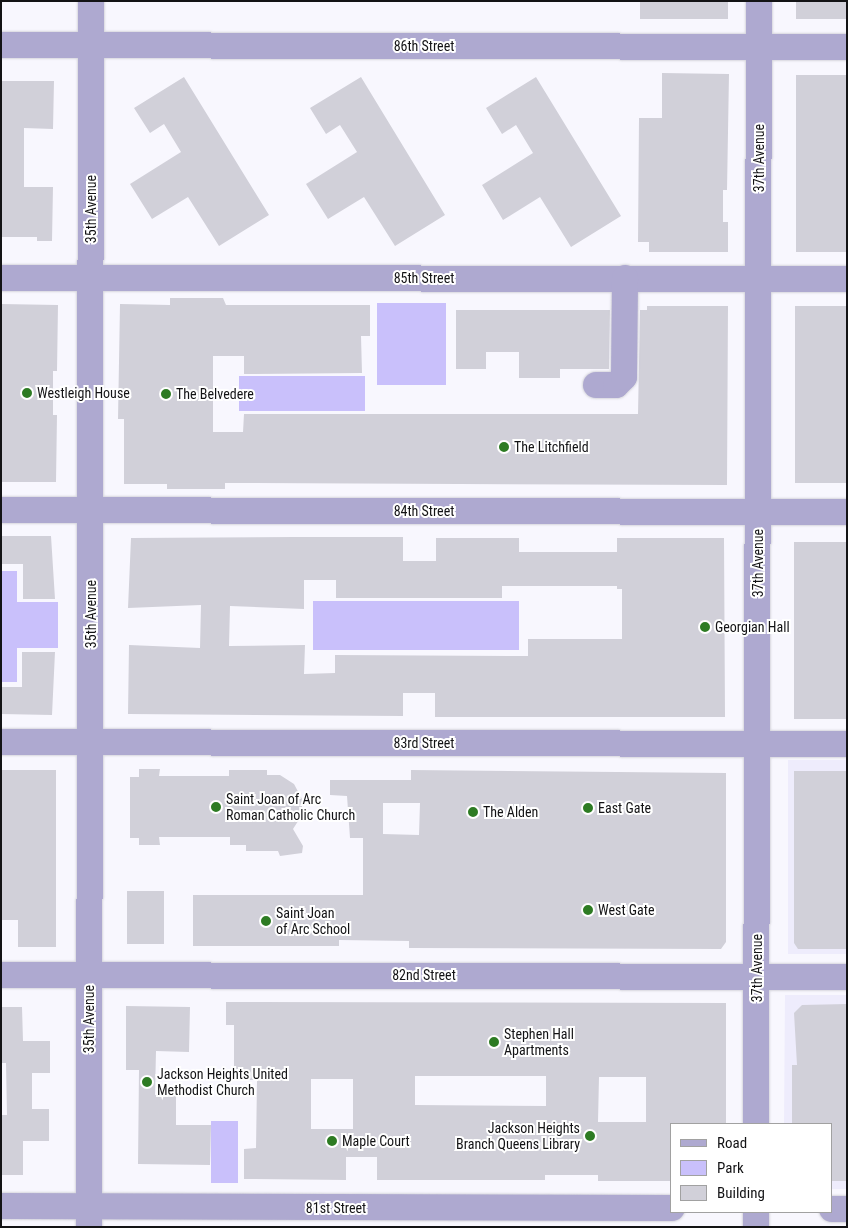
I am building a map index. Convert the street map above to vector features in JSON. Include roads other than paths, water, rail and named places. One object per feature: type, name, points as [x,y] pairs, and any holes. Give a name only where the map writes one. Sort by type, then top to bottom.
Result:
[{"type":"street","name":"35th Avenue","points":[[89,1217],[91,1]]},
{"type":"street","name":"37th Avenue","points":[[756,1123],[759,1]]},
{"type":"street","name":"86th Street","points":[[1,45],[847,47]]},
{"type":"street","name":"85th Street","points":[[1,278],[847,279]]},
{"type":"street","points":[[596,385],[616,385],[624,377],[626,278]]},
{"type":"street","name":"84th Street","points":[[1,510],[847,512]]},
{"type":"street","name":"83rd Street","points":[[1,742],[847,744]]},
{"type":"street","name":"82nd Street","points":[[1,975],[847,977]]},
{"type":"street","name":"81st Street","points":[[1,1206],[89,1217],[670,1208]]},
{"type":"street","points":[[833,1209],[847,1209]]},
{"type":"street","points":[[756,1213],[756,1227]]},
{"type":"place","name":"Westleigh House","points":[[27,393]]},
{"type":"place","name":"The Belvedere","points":[[166,394]]},
{"type":"place","name":"The Litchfield","points":[[504,447]]},
{"type":"place","name":"Georgian Hall","points":[[705,627]]},
{"type":"place","name":"Saint Joan of Arc Roman Catholic Church","points":[[216,807]]},
{"type":"place","name":"East Gate","points":[[588,808]]},
{"type":"place","name":"The Alden","points":[[473,812]]},
{"type":"place","name":"West Gate","points":[[588,910]]},
{"type":"place","name":"Saint Joan of Arc School","points":[[266,921]]},
{"type":"place","name":"Stephen Hall Apartments","points":[[494,1042]]},
{"type":"place","name":"Jackson Heights United Methodist Church","points":[[147,1082]]},
{"type":"place","name":"Jackson Heights Branch Queens Library","points":[[590,1136]]},
{"type":"place","name":"Maple Court","points":[[332,1141]]}]
